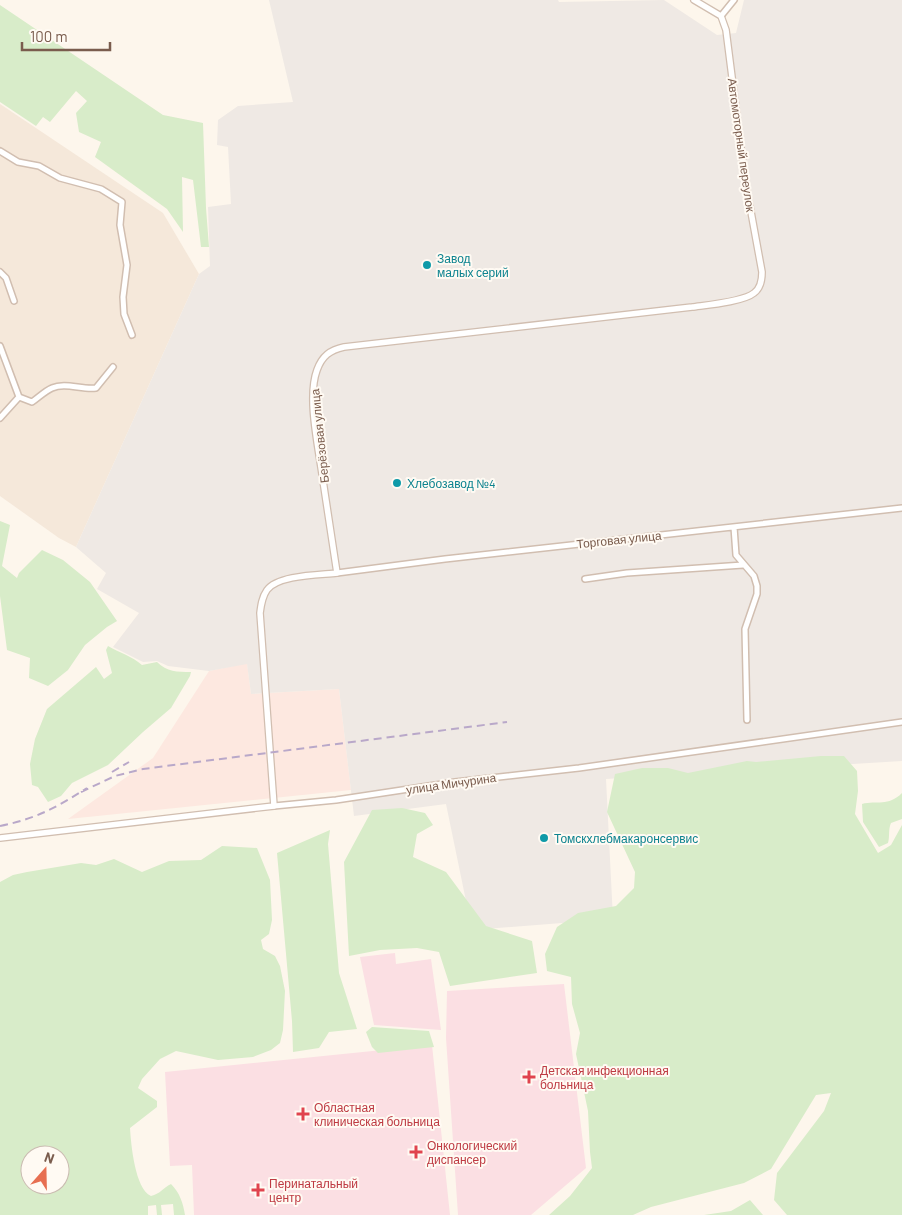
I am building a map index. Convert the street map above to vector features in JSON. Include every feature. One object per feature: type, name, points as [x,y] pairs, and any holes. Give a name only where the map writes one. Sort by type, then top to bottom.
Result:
[{"type":"street","points":[[694,0],[722,16],[734,0]]},
{"type":"street","name":"Автомоторный переулок","points":[[722,16],[726,30],[745,179],[762,272],[762,281],[755,293]]},
{"type":"street","points":[[0,151],[18,162],[39,166],[65,180],[101,189],[122,202],[120,225],[126,265],[123,297],[124,314],[132,335]]},
{"type":"street","points":[[0,272],[6,278],[14,301]]},
{"type":"street","name":"Берёзовая улица","points":[[337,573],[317,442],[313,398],[317,369],[328,352],[344,346],[692,307],[744,298],[755,293]]},
{"type":"street","points":[[0,346],[19,397],[32,402],[53,387],[96,388],[113,367]]},
{"type":"street","points":[[0,418],[19,397]]},
{"type":"street","name":"Торговая улица","points":[[337,573],[902,508]]},
{"type":"street","points":[[734,527],[736,556],[754,576],[757,586],[757,594],[745,629],[747,720]]},
{"type":"street","points":[[585,579],[627,573],[743,565]]},
{"type":"street","points":[[274,806],[260,630],[262,599],[265,592],[271,586],[280,581],[337,573]]},
{"type":"street","name":"улица Мичурина","points":[[0,838],[336,800],[902,722]]},
{"type":"shaded area","points":[[269,0],[558,0],[559,2],[664,0],[717,35],[736,33],[744,0],[902,0],[902,761],[606,779],[613,919],[472,930],[446,804],[354,816],[339,689],[251,694],[247,664],[209,671],[168,666],[157,661],[143,662],[113,647],[139,613],[97,589],[106,573],[76,547],[199,274],[210,266],[208,207],[231,204],[228,147],[217,145],[218,120],[238,106],[293,102]]},
{"type":"shaded area","points":[[0,104],[163,213],[199,274],[76,547],[59,538],[0,496]]},
{"type":"shaded area","points":[[247,663],[251,694],[339,689],[351,790],[68,819],[153,758],[209,671]]},
{"type":"shaded area","points":[[395,953],[396,964],[431,959],[441,1030],[374,1025],[360,957]]},
{"type":"shaded area","points":[[564,984],[586,1168],[531,1215],[458,1215],[446,1038],[447,991]]},
{"type":"shaded area","name":"Областная клиническая больница","points":[[432,1045],[450,1215],[194,1215],[192,1165],[170,1166],[165,1072]]},
{"type":"green space","points":[[0,5],[163,115],[203,123],[209,247],[201,247],[193,180],[182,177],[183,232],[167,209],[95,157],[101,142],[79,132],[76,113],[87,101],[76,91],[50,122],[43,117],[36,126],[0,102]]},
{"type":"green space","points":[[0,521],[10,525],[2,566],[17,578],[19,573],[42,550],[63,560],[90,582],[117,621],[85,645],[68,670],[48,686],[29,678],[30,658],[7,650],[0,596]]},
{"type":"green space","points":[[108,646],[142,665],[157,662],[172,671],[191,672],[190,676],[171,708],[108,765],[72,783],[61,796],[48,802],[38,787],[32,785],[30,764],[35,739],[47,709],[96,667],[104,679],[112,673],[106,650]]},
{"type":"green space","points":[[821,756],[844,756],[857,771],[858,791],[855,814],[878,853],[891,845],[902,825],[902,1215],[787,1215],[774,1200],[777,1173],[824,1111],[831,1093],[816,1095],[771,1169],[744,1183],[651,1207],[633,1215],[549,1215],[570,1196],[592,1168],[588,1111],[576,1054],[580,1033],[572,1004],[571,977],[547,971],[545,954],[557,927],[578,913],[616,906],[634,888],[635,872],[607,812],[615,774],[642,768],[668,768],[688,773],[747,761],[756,762]]},
{"type":"green space","points":[[902,793],[902,819],[891,823],[888,843],[879,847],[863,822],[862,804],[887,802]]},
{"type":"green space","points":[[402,808],[425,813],[433,825],[417,834],[413,857],[446,872],[486,926],[532,941],[537,973],[450,986],[439,952],[417,948],[380,950],[349,956],[344,862],[372,810]]},
{"type":"green space","points":[[330,830],[328,844],[339,973],[357,1029],[329,1032],[319,1048],[293,1052],[277,853]]},
{"type":"green space","points":[[222,846],[257,848],[270,880],[272,920],[269,934],[261,940],[263,949],[275,956],[280,966],[285,991],[283,1030],[280,1043],[271,1050],[253,1057],[218,1060],[176,1051],[160,1059],[142,1079],[138,1088],[157,1101],[157,1107],[130,1128],[138,1176],[141,1185],[151,1196],[171,1184],[181,1198],[185,1215],[174,1215],[173,1204],[161,1205],[162,1215],[157,1215],[156,1205],[148,1206],[148,1215],[0,1215],[0,882],[13,875],[81,863],[96,865],[114,859],[142,872],[169,861],[201,860]]},
{"type":"green space","points":[[372,1027],[429,1031],[434,1047],[378,1053],[372,1047],[366,1032]]},
{"type":"green space","points":[[750,1200],[763,1215],[704,1215],[731,1211]]},
{"type":"railway","points":[[81,792],[115,776],[143,769],[507,722]]},
{"type":"railway","points":[[112,772],[129,762]]},
{"type":"railway","points":[[0,826],[45,812],[87,788]]},
{"type":"place","name":"Завод малых серий","points":[[427,265]]},
{"type":"place","name":"Хлебозавод №4","points":[[397,483]]},
{"type":"place","name":"Томскхлебмакаронсервис","points":[[544,838]]},
{"type":"place","name":"Детская инфекционная больница","points":[[529,1077]]},
{"type":"place","name":"Областная клиническая больница","points":[[303,1114]]},
{"type":"place","name":"Онкологический диспансер","points":[[416,1152]]},
{"type":"place","name":"Перинатальный центр","points":[[258,1190]]}]
